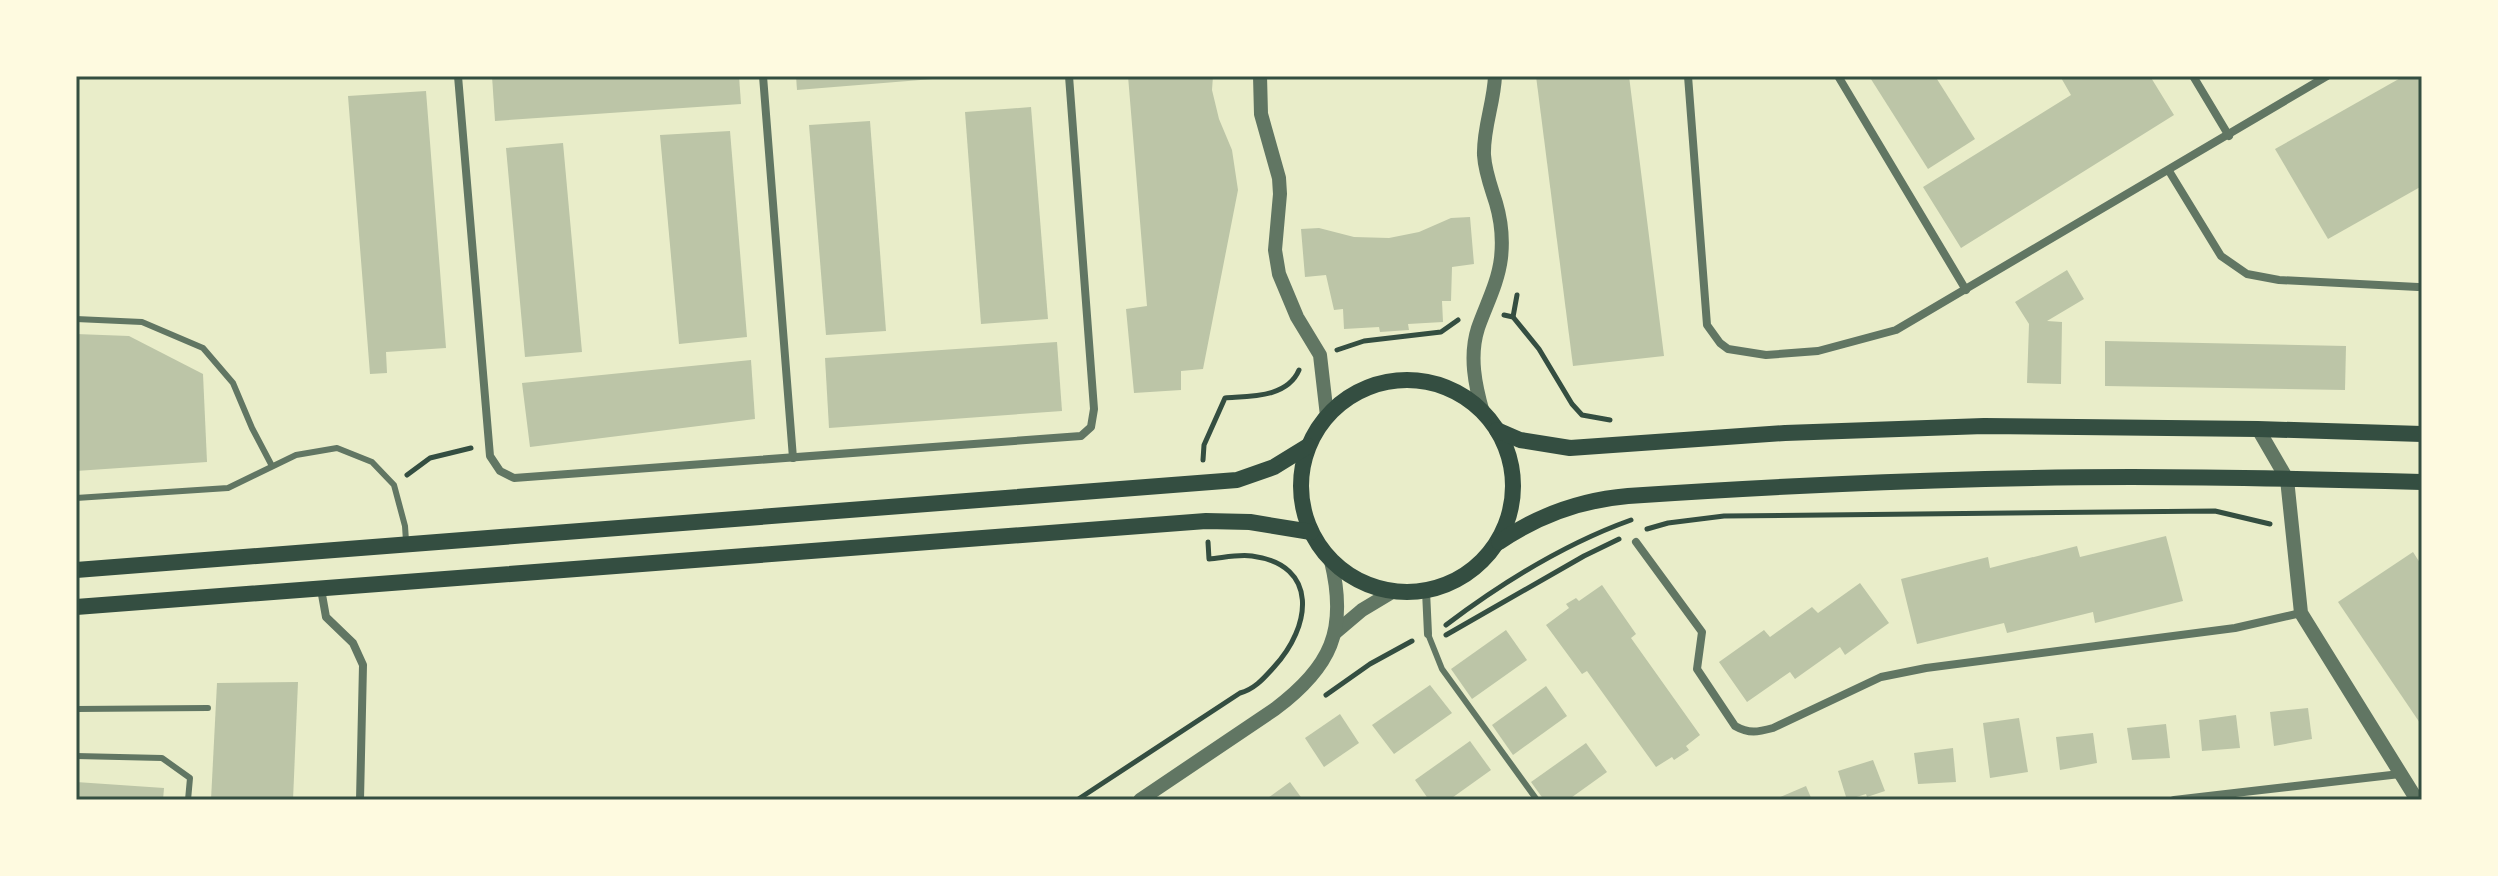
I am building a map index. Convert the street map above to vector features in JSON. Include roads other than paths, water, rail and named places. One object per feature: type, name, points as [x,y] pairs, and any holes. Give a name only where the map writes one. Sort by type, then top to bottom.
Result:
[{"type":"main road","points":[[1499,542],[1512,504],[1514,481],[1510,459],[1497,430],[1483,413],[1476,405],[1448,388],[1416,379],[1383,382],[1352,394],[1327,416],[1308,446],[1302,472],[1301,498],[1311,532],[1331,561],[1358,581],[1392,592],[1426,591],[1460,579],[1475,569],[1499,542],[1529,523],[1562,509],[1606,498],[1789,485],[1988,479],[2422,482]]},
{"type":"main road","points":[[1497,430],[1520,440],[1570,448],[1785,433],[1984,426],[2422,434]]},
{"type":"main road","points":[[76,570],[1237,480],[1274,467],[1308,446]]},
{"type":"main road","points":[[76,607],[1206,521],[1250,522],[1311,532]]},
{"type":"street","points":[[458,76],[490,456],[500,471],[514,478],[1081,436],[1091,427],[1094,409],[1069,76]]},
{"type":"street","points":[[763,76],[793,458]]},
{"type":"street","points":[[1260,76],[1261,114],[1279,178],[1275,250],[1279,274],[1297,317],[1320,355],[1327,416]]},
{"type":"street","points":[[1483,413],[1473,369],[1478,330],[1501,259],[1501,230],[1484,156],[1495,76]]},
{"type":"street","points":[[1688,76],[1707,325],[1728,349],[1766,355],[1818,351],[1896,330],[2327,76]]},
{"type":"street","points":[[1838,76],[1966,290]]},
{"type":"street","points":[[2193,76],[2229,136]]},
{"type":"street","points":[[2169,171],[2221,256],[2247,274],[2279,280],[2418,287]]},
{"type":"street","points":[[2258,429],[2287,479],[2301,613],[2417,800]]},
{"type":"street","points":[[1636,542],[1702,632],[1697,669],[1735,726],[1744,731],[1773,728],[1881,677],[1926,668],[2235,628],[2301,613]]},
{"type":"street","points":[[1140,800],[1295,694],[1312,676],[1336,632],[1337,596],[1331,561]]},
{"type":"street","points":[[321,589],[326,617],[353,643],[363,665],[360,800]]},
{"type":"street","points":[[1426,591],[1430,639]]},
{"type":"street","points":[[1336,632],[1362,610],[1392,592]]},
{"type":"street","points":[[2174,800],[2400,774]]},
{"type":"lane","points":[[76,319],[142,322],[203,348],[233,383],[272,466]]},
{"type":"lane","points":[[76,498],[228,488],[296,455],[337,448],[372,462],[394,485],[407,545]]},
{"type":"lane","points":[[1430,639],[1442,669],[1537,800]]},
{"type":"lane","points":[[76,709],[208,708]]},
{"type":"lane","points":[[76,756],[162,758],[190,778],[188,800]]}]
